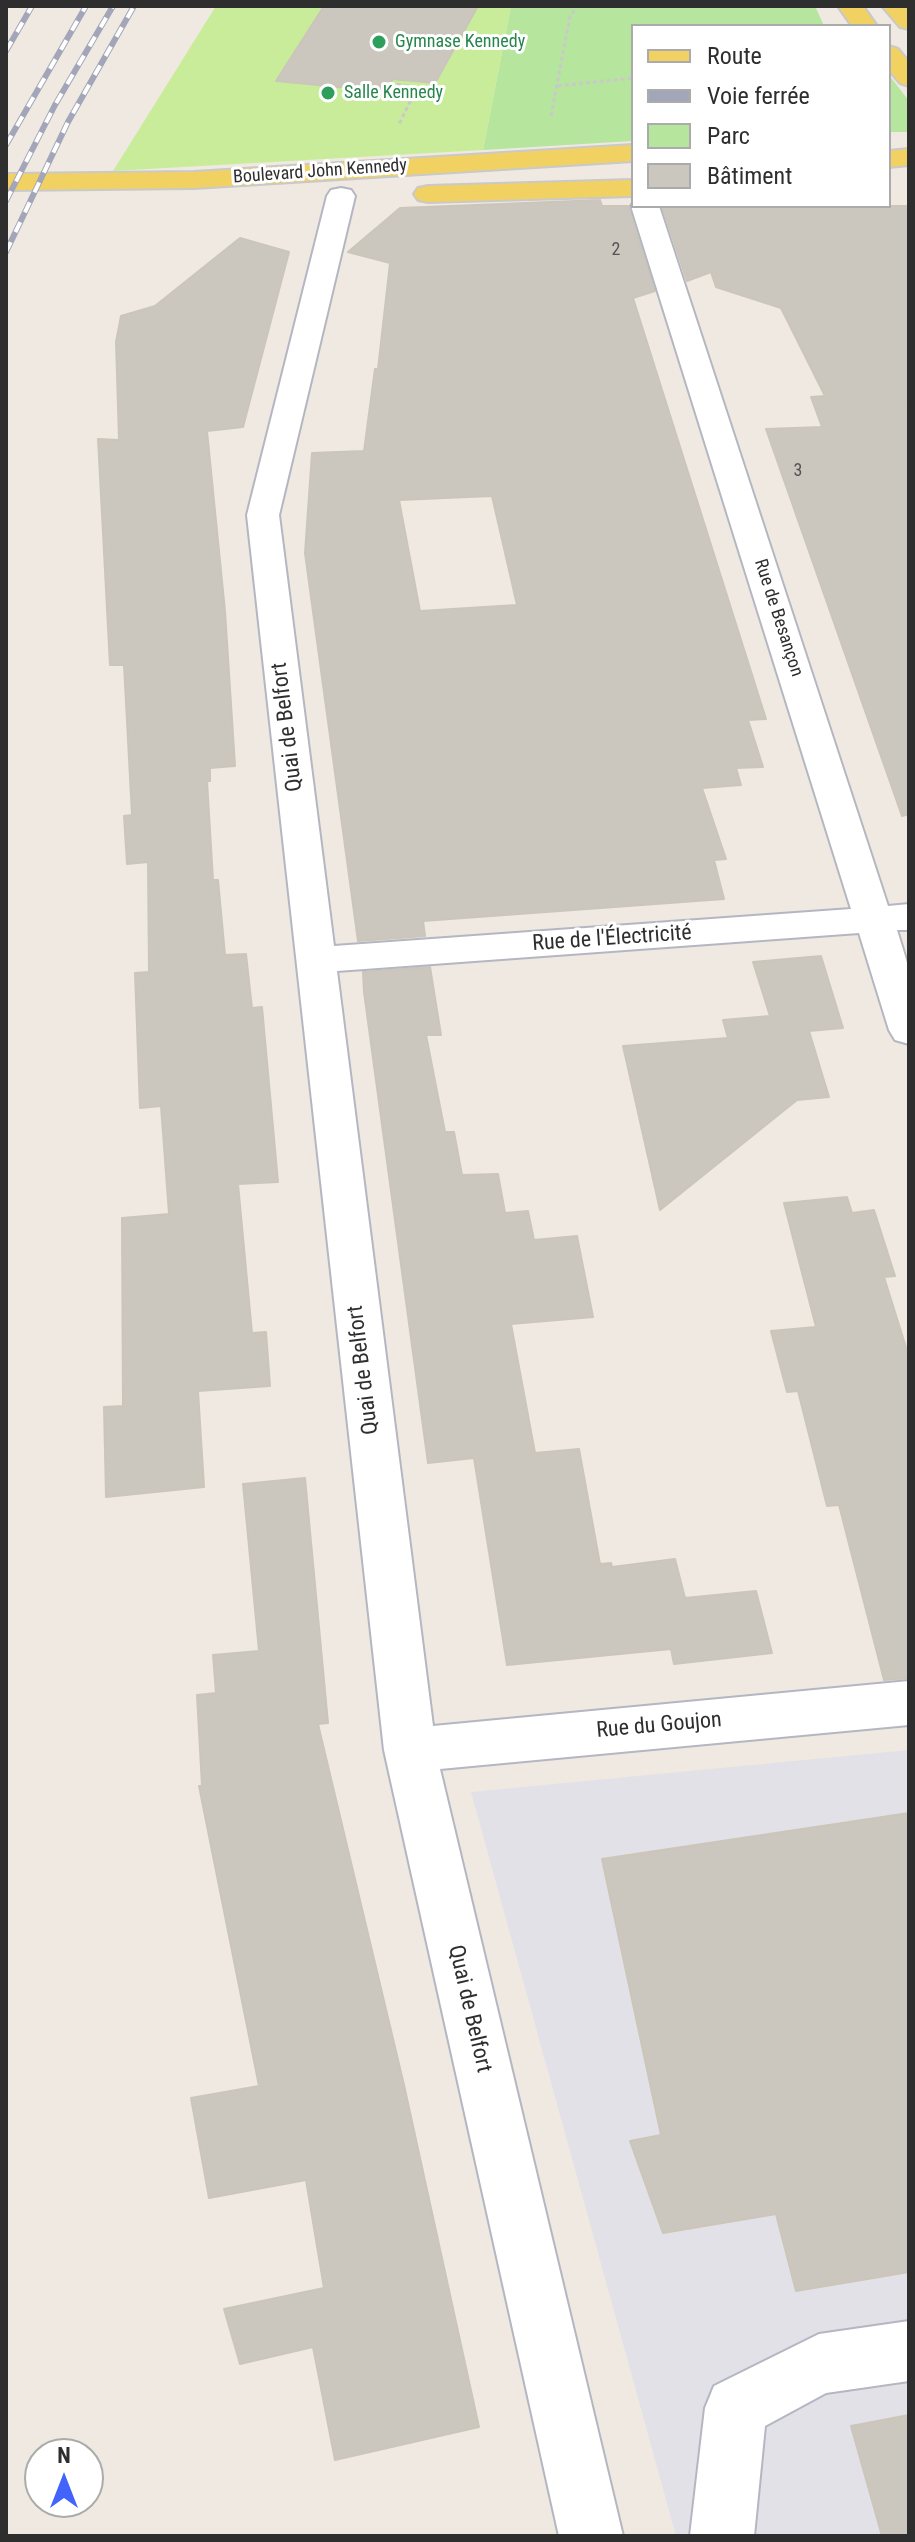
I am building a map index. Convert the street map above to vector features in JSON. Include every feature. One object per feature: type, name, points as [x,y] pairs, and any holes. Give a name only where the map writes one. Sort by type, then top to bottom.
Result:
[{"type":"main road","points":[[894,6],[909,22]]},
{"type":"main road","points":[[891,56],[909,78]]},
{"type":"main road","name":"Boulevard John Kennedy","points":[[6,182],[194,180],[631,153]]},
{"type":"main road","name":"Boulevard John Kennedy","points":[[403,195],[631,188]]},
{"type":"main road","name":"Boulevard John Kennedy","points":[[6,202],[357,196]]},
{"type":"street","name":"Quai de Belfort","points":[[357,196],[263,515],[410,1750],[591,2536]]},
{"type":"street","name":"Rue de Besançon","points":[[646,208],[892,919],[909,1030]]},
{"type":"street","name":"Rue de l'Électricité","points":[[315,960],[892,919]]},
{"type":"street","name":"Rue du Goujon","points":[[410,1750],[909,1703]]},
{"type":"street","points":[[722,2536],[736,2408],[819,2364],[909,2351]]},
{"type":"path","points":[[541,158],[570,16],[578,6]]},
{"type":"path","points":[[558,86],[631,78]]},
{"type":"path","points":[[390,83],[417,88],[389,142],[397,167]]},
{"type":"shaded area","points":[[909,1750],[909,2536],[676,2536],[471,1792]]},
{"type":"green space","name":"Salle Kennedy","points":[[216,6],[511,6],[483,150],[113,171]]},
{"type":"green space","points":[[511,6],[815,6],[823,24],[631,24],[631,141],[483,150]]},
{"type":"green space","points":[[891,78],[909,101],[909,132],[891,132]]},
{"type":"building","name":"Gymnase Kennedy","points":[[324,6],[478,6],[435,83],[392,79],[391,92],[276,81]]},
{"type":"building","points":[[600,200],[602,206],[628,206],[655,291],[633,298],[766,719],[748,720],[763,767],[736,768],[741,785],[702,788],[726,859],[714,860],[724,899],[423,921],[425,936],[358,941],[305,553],[312,453],[364,451],[375,369],[378,369],[390,263],[348,252],[400,208]],"holes":[[[492,496],[517,605],[420,611],[399,500]]]},
{"type":"building","points":[[909,206],[909,402],[905,403],[909,412],[909,814],[902,816],[766,429],[822,427],[811,397],[825,396],[781,308],[716,287],[711,272],[687,281],[663,208]]},
{"type":"building","points":[[240,238],[289,252],[243,427],[207,431],[225,611],[235,766],[210,768],[210,781],[207,781],[213,880],[218,880],[225,955],[246,954],[252,1008],[262,1007],[278,1182],[238,1184],[252,1333],[266,1332],[270,1386],[198,1391],[204,1487],[106,1497],[104,1407],[123,1406],[122,1218],[169,1214],[161,1106],[140,1108],[135,973],[149,972],[148,862],[127,864],[124,816],[132,815],[124,665],[110,665],[98,439],[119,440],[116,342],[121,316],[155,306]]},
{"type":"building","points":[[821,956],[843,1028],[809,1031],[829,1097],[797,1100],[660,1210],[623,1046],[728,1038],[723,1020],[770,1016],[753,962]]},
{"type":"building","points":[[430,967],[441,1035],[426,1035],[445,1132],[454,1132],[462,1175],[498,1174],[505,1213],[528,1211],[534,1240],[577,1236],[593,1317],[511,1324],[535,1453],[579,1449],[600,1564],[611,1563],[612,1567],[675,1559],[685,1598],[756,1591],[772,1653],[674,1664],[671,1649],[507,1665],[474,1458],[428,1463],[364,992],[363,972]]},
{"type":"building","points":[[847,1197],[852,1213],[874,1210],[895,1276],[884,1277],[909,1357],[909,1678],[884,1680],[839,1505],[827,1506],[798,1391],[787,1392],[771,1331],[816,1327],[784,1203]]},
{"type":"building","points":[[305,1478],[328,1723],[318,1724],[404,2085],[479,2427],[335,2460],[313,2347],[240,2364],[224,2309],[324,2288],[306,2180],[209,2198],[191,2098],[259,2086],[199,1786],[202,1786],[197,1695],[216,1693],[213,1655],[259,1651],[243,1484]]},
{"type":"building","points":[[909,1813],[909,2272],[796,2291],[776,2214],[663,2233],[630,2141],[661,2135],[602,1859]]},
{"type":"building","points":[[909,2415],[909,2536],[882,2536],[851,2426]]},
{"type":"railway","points":[[6,51],[32,6]]},
{"type":"railway","points":[[6,145],[86,6]]},
{"type":"railway","points":[[6,201],[55,105],[113,6]]},
{"type":"railway","points":[[6,252],[68,122],[134,6]]},
{"type":"place","name":"Gymnase Kennedy","points":[[379,42]]},
{"type":"place","name":"Salle Kennedy","points":[[328,93]]}]
